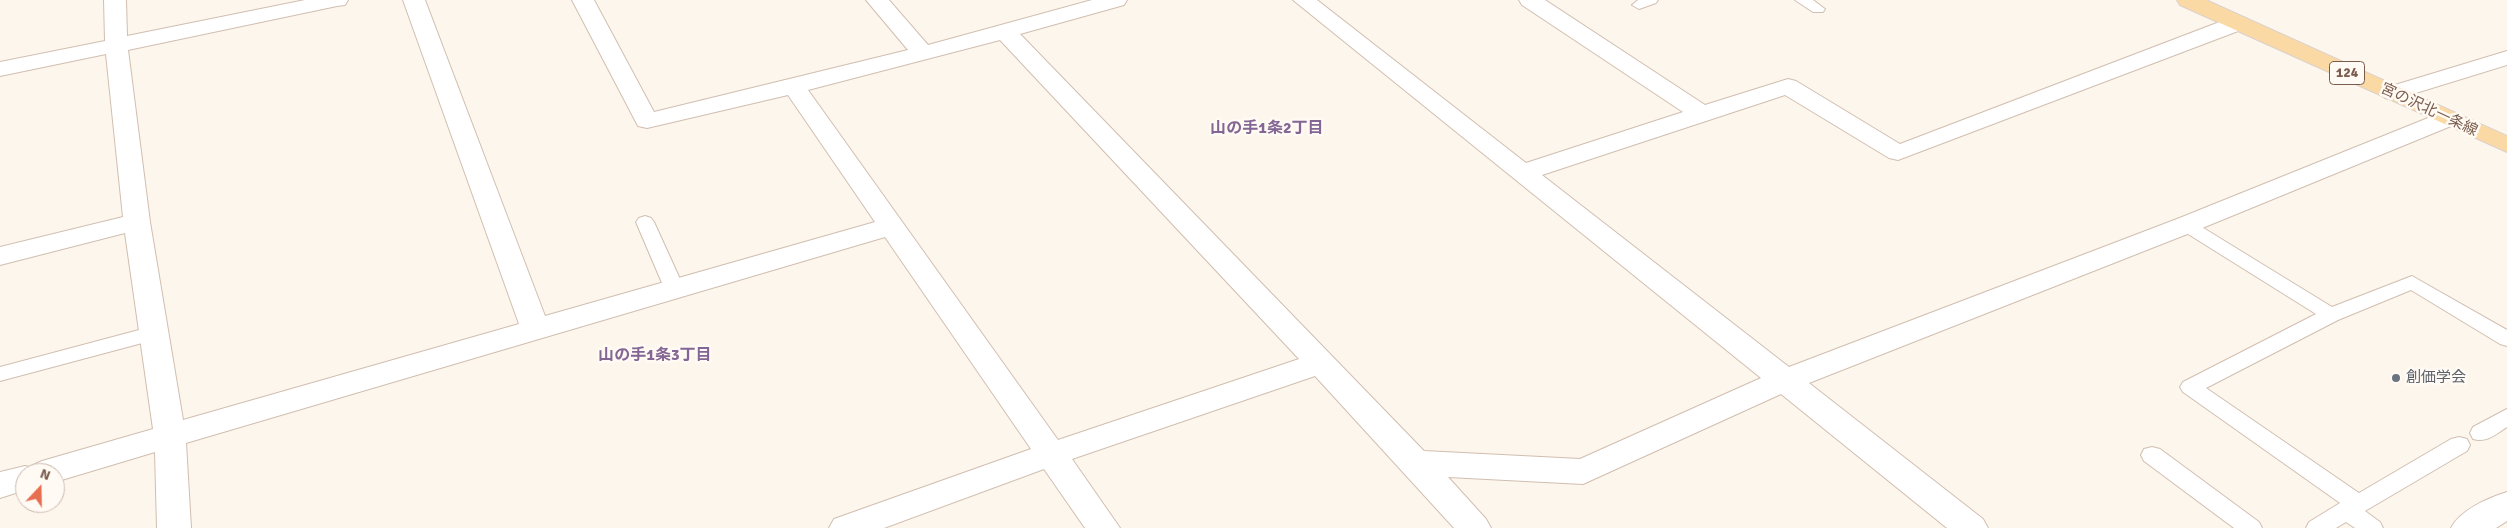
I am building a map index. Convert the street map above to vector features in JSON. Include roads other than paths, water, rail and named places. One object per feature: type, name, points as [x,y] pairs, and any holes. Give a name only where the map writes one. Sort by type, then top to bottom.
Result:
[{"type":"main road","name":"宮の沢北一条線","points":[[2188,0],[2507,146]]},
{"type":"street","points":[[115,0],[116,46],[137,222],[170,436],[174,528]]},
{"type":"street","points":[[0,69],[337,0]]},
{"type":"street","points":[[414,0],[536,330]]},
{"type":"street","points":[[583,0],[647,121],[794,87],[1006,32],[1083,4],[1116,0]]},
{"type":"street","points":[[877,0],[923,53]]},
{"type":"street","points":[[1304,0],[1524,172],[1783,381],[1971,528]]},
{"type":"street","points":[[1530,0],[1702,114]]},
{"type":"street","points":[[1524,172],[1788,86],[1898,153],[2238,23]]},
{"type":"street","points":[[1006,32],[1416,463],[1474,528]]},
{"type":"street","points":[[2393,94],[2507,58]]},
{"type":"street","points":[[794,87],[1104,528]]},
{"type":"street","points":[[1416,463],[1583,472],[1783,381],[2186,225],[2448,119]]},
{"type":"street","points":[[0,256],[137,222]]},
{"type":"street","points":[[65,466],[891,226]]},
{"type":"street","points":[[846,528],[1052,454],[1319,363]]},
{"type":"street","points":[[0,485],[15,481]]},
{"type":"street","points":[[2468,528],[2507,505]]},
{"type":"lane","points":[[1802,0],[1818,10]]},
{"type":"lane","points":[[645,222],[675,290]]},
{"type":"lane","points":[[2186,225],[2331,315]]},
{"type":"lane","points":[[2372,528],[2352,507],[2190,387],[2331,315],[2412,282],[2507,339]]},
{"type":"lane","points":[[0,374],[154,333]]},
{"type":"lane","points":[[2480,433],[2507,417]]},
{"type":"lane","points":[[2317,528],[2459,445]]},
{"type":"lane","points":[[2152,455],[2251,528]]},
{"type":"place","name":"創価学会","points":[[2396,378]]},
{"type":"district","name":"山の手1条2丁目","points":[[1267,129]]},
{"type":"district","name":"山の手1条3丁目","points":[[655,356]]}]
